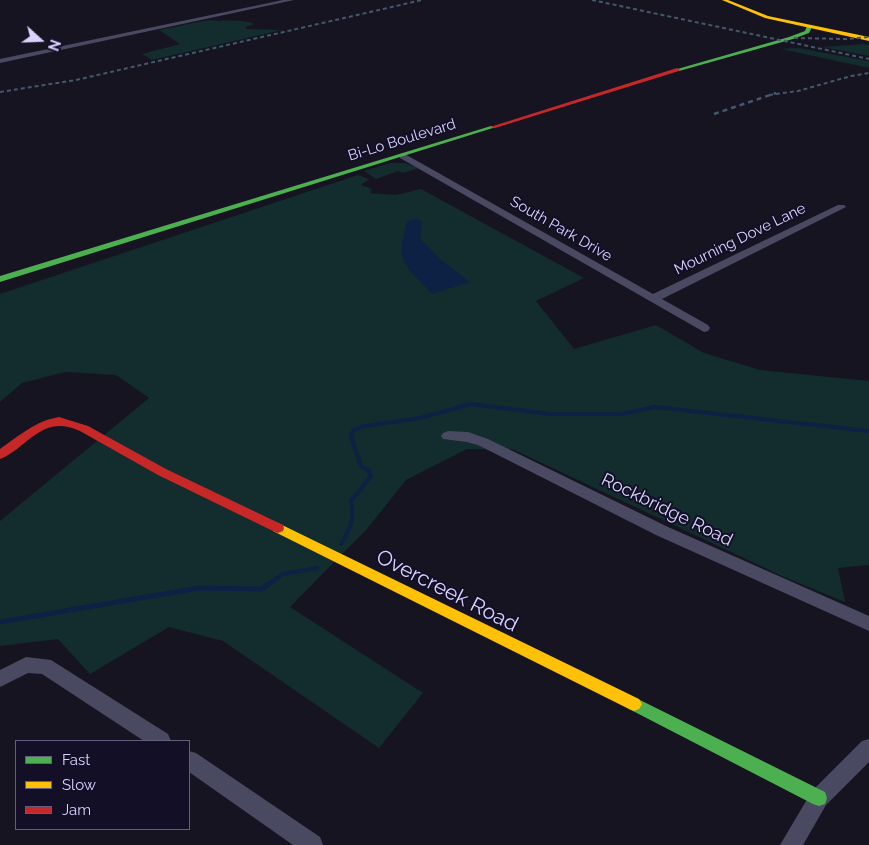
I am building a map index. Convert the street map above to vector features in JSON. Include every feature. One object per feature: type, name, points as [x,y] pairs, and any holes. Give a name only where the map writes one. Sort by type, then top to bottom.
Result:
[{"type":"street","points":[[0,61],[290,0]]},
{"type":"street","points":[[724,0],[752,12],[869,40]]},
{"type":"street","name":"Bi-Lo Boulevard","points":[[0,279],[403,156],[655,76],[791,38],[807,32],[809,27]]},
{"type":"street","name":"South Park Drive","points":[[403,156],[704,328]]},
{"type":"street","name":"Mourning Dove Lane","points":[[653,299],[841,207]]},
{"type":"street","name":"Overcreek Road","points":[[0,455],[34,431],[57,421],[74,425],[123,452],[710,742],[819,798]]},
{"type":"street","name":"Rockbridge Road","points":[[448,436],[468,437],[483,442],[662,531],[869,624]]},
{"type":"street","points":[[0,679],[26,665],[45,666],[159,740]]},
{"type":"street","points":[[790,845],[819,798],[869,748]]},
{"type":"street","points":[[190,761],[312,845]]},
{"type":"green space","points":[[208,20],[244,21],[255,24],[245,27],[247,29],[282,30],[152,60],[142,54],[180,44],[159,30]]},
{"type":"green space","points":[[869,45],[869,56],[822,47]]},
{"type":"green space","points":[[798,48],[869,61],[869,68],[781,49]]},
{"type":"green space","points":[[390,163],[405,163],[419,168],[403,173],[398,171],[376,179],[364,171]]},
{"type":"green space","points":[[358,175],[369,179],[361,185],[372,189],[370,193],[396,195],[421,189],[584,278],[536,301],[574,349],[656,325],[704,353],[760,370],[869,381],[869,565],[838,568],[845,602],[784,577],[512,449],[467,449],[406,480],[367,529],[290,607],[423,693],[379,748],[223,641],[169,627],[90,674],[58,639],[0,646],[0,521],[149,398],[116,375],[65,372],[22,383],[0,402],[0,294]]},
{"type":"water","points":[[416,219],[422,221],[420,239],[440,259],[470,282],[432,294],[409,268],[404,262],[402,255],[403,235],[407,221]]},
{"type":"waterway","points":[[341,544],[351,524],[351,501],[371,476],[369,471],[361,466],[351,436],[354,430],[365,426],[420,418],[471,404],[549,414],[622,414],[655,407],[869,431]]},
{"type":"waterway","points":[[275,580],[283,574],[317,568]]},
{"type":"waterway","points":[[0,622],[199,588],[262,589],[276,579]]},
{"type":"railway","points":[[0,92],[76,80],[422,0]]},
{"type":"railway","points":[[592,0],[869,59]]},
{"type":"railway","points":[[794,38],[846,39],[869,37]]},
{"type":"railway","points":[[771,95],[798,91],[851,76],[869,73]]},
{"type":"railway","points":[[771,95],[776,93]]},
{"type":"railway","points":[[714,114],[771,95]]},
{"type":"traffic: fast","points":[[677,70],[791,38],[807,32],[809,27]]},
{"type":"traffic: fast","points":[[0,279],[493,127]]},
{"type":"traffic: fast","points":[[634,704],[819,798]]},
{"type":"traffic: slow","points":[[724,0],[767,17],[869,39]]},
{"type":"traffic: slow","points":[[278,528],[634,704]]},
{"type":"traffic: jam","points":[[493,127],[677,70]]},
{"type":"traffic: jam","points":[[0,455],[28,434],[44,425],[59,421],[67,422],[84,428],[162,472],[278,528]]}]
